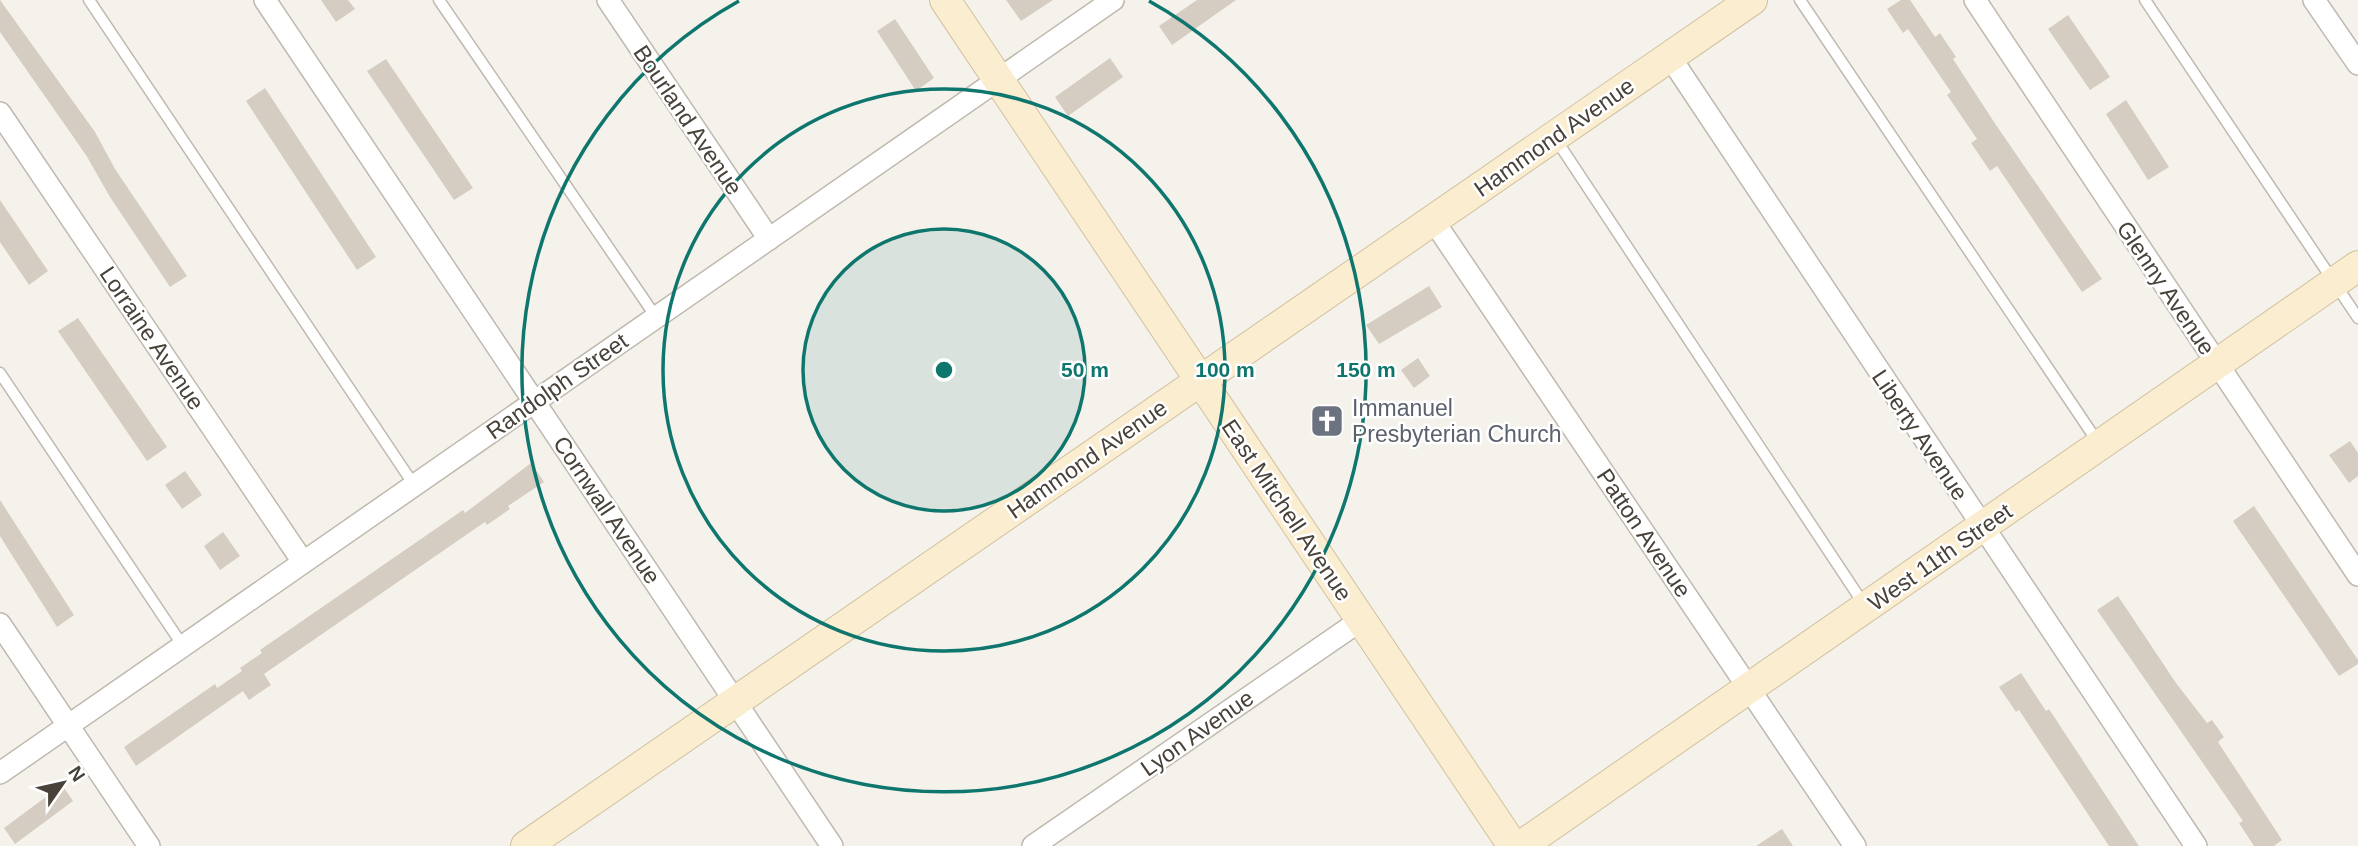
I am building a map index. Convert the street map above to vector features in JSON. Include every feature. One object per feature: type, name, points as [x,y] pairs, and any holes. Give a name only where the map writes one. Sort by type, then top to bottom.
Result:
[{"type":"street","name":"Cornwall Avenue","points":[[265,0],[832,846]]},
{"type":"street","name":"Bourland Avenue","points":[[608,0],[769,239]]},
{"type":"street","name":"East Mitchell Avenue","points":[[945,0],[1513,846]]},
{"type":"street","name":"Randolph Street","points":[[0,773],[1114,0]]},
{"type":"street","name":"Hammond Avenue","points":[[526,846],[1752,0]]},
{"type":"street","name":"Glenny Avenue","points":[[1975,0],[2358,575]]},
{"type":"street","points":[[2314,0],[2358,64]]},
{"type":"street","name":"Liberty Avenue","points":[[1670,57],[2196,846]]},
{"type":"street","name":"Lorraine Avenue","points":[[0,113],[303,562]]},
{"type":"street","name":"Patton Avenue","points":[[1433,220],[1855,846]]},
{"type":"street","name":"West 11th Street","points":[[1521,846],[2346,275]]},
{"type":"street","name":"Lyon Avenue","points":[[1033,846],[1361,620]]},
{"type":"street","points":[[0,624],[149,846]]},
{"type":"lane","points":[[89,0],[414,485]]},
{"type":"lane","points":[[439,0],[656,317]]},
{"type":"lane","points":[[1800,0],[2101,446]]},
{"type":"lane","points":[[2145,0],[2346,275],[2358,318]]},
{"type":"lane","points":[[1553,136],[1866,608]]},
{"type":"lane","points":[[0,373],[183,646]]},
{"type":"building","points":[[0,0],[95,132],[115,169],[187,276],[170,287],[110,197],[86,155],[0,32]]},
{"type":"building","points":[[321,0],[348,0],[355,9],[336,22]]},
{"type":"building","points":[[1006,0],[1053,0],[1021,21]]},
{"type":"building","points":[[1197,0],[1236,0],[1172,45],[1159,26]]},
{"type":"building","points":[[1901,0],[1910,0],[1935,37],[1940,33],[1956,57],[1953,59],[1996,125],[2102,279],[2082,292],[1997,166],[1990,171],[1971,143],[1977,139],[1947,95],[1951,92],[1908,29],[1903,33],[1887,9]]},
{"type":"building","points":[[2068,15],[2110,77],[2090,90],[2048,29]]},
{"type":"building","points":[[895,19],[934,78],[916,91],[877,31]]},
{"type":"building","points":[[1110,58],[1123,77],[1068,116],[1055,97]]},
{"type":"building","points":[[386,59],[473,188],[454,200],[367,71]]},
{"type":"building","points":[[265,88],[376,257],[357,270],[246,101]]},
{"type":"building","points":[[2126,100],[2169,167],[2148,180],[2106,114]]},
{"type":"building","points":[[0,200],[48,271],[29,285],[0,242]]},
{"type":"building","points":[[1429,286],[1442,307],[1379,344],[1366,325]]},
{"type":"building","points":[[78,318],[167,447],[147,461],[58,331]]},
{"type":"building","points":[[1418,358],[1430,376],[1414,388],[1401,370]]},
{"type":"building","points":[[2350,441],[2358,453],[2358,476],[2349,483],[2329,455]]},
{"type":"building","points":[[531,463],[544,482],[508,506],[510,509],[487,525],[485,522],[264,674],[271,685],[249,700],[243,691],[136,766],[124,747],[215,684],[217,688],[242,671],[240,668],[262,653],[260,650],[463,510],[465,513]]},
{"type":"building","points":[[185,471],[202,495],[182,509],[165,485]]},
{"type":"building","points":[[0,500],[74,615],[57,627],[0,536]]},
{"type":"building","points":[[2254,506],[2358,660],[2358,664],[2339,676],[2233,521]]},
{"type":"building","points":[[223,532],[240,556],[220,570],[204,546]]},
{"type":"building","points":[[2118,596],[2176,683],[2207,723],[2212,720],[2224,737],[2218,742],[2282,840],[2274,846],[2254,846],[2239,823],[2243,821],[2097,610]]},
{"type":"building","points":[[2021,673],[2046,711],[2049,709],[2139,846],[2109,846],[2019,710],[2016,712],[1999,687]]},
{"type":"building","points":[[62,785],[73,801],[15,844],[4,828]]},
{"type":"building","points":[[1782,829],[1793,846],[1756,846]]},
{"type":"place","name":"Immanuel Presbyterian Church","points":[[1327,421]]}]
